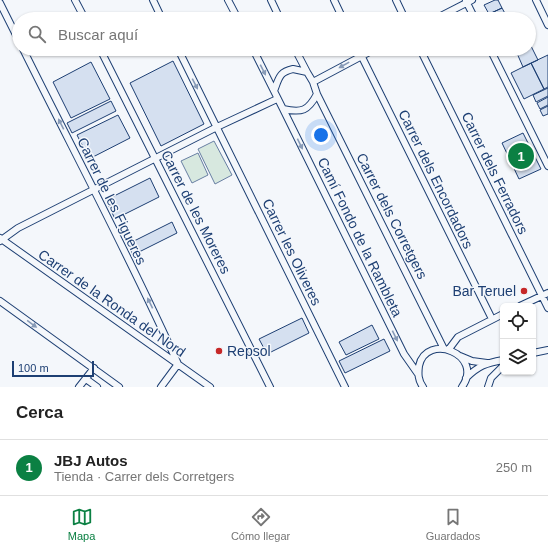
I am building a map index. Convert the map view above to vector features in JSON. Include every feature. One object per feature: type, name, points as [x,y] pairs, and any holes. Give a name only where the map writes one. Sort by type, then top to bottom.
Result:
[{"type":"street","points":[[75,0],[81,12]]},
{"type":"street","points":[[153,0],[159,12]]},
{"type":"street","points":[[228,0],[234,12]]},
{"type":"street","points":[[271,0],[277,12]]},
{"type":"street","points":[[334,0],[340,12]]},
{"type":"street","points":[[396,0],[402,12]]},
{"type":"street","points":[[536,0],[548,25]]},
{"type":"street","points":[[448,12],[468,1],[472,12]]},
{"type":"street","points":[[0,3],[12,27]]},
{"type":"street","name":"Carrer de les Figueres","points":[[27,56],[164,332],[178,364]]},
{"type":"street","name":"Carrer de les Moreres","points":[[104,56],[270,387]]},
{"type":"street","name":"Carrer les Oliveres","points":[[181,56],[345,387]]},
{"type":"street","points":[[256,56],[283,109],[295,111],[304,110],[311,105],[317,94],[313,82],[299,56]]},
{"type":"street","points":[[313,82],[362,56]]},
{"type":"street","name":"Carrer dels Encordadors","points":[[362,56],[492,319]]},
{"type":"street","name":"Carrer dels Ferradors","points":[[424,56],[545,294],[548,308]]},
{"type":"street","points":[[493,56],[548,166]]},
{"type":"street","points":[[274,91],[280,75],[286,71],[293,69],[307,72]]},
{"type":"street","name":"Carrer dels Corretgers","points":[[317,94],[447,349]]},
{"type":"street","points":[[0,239],[18,228],[278,98]]},
{"type":"street","name":"Camí Fondo de la Rambleta","points":[[283,109],[404,354],[418,374]]},
{"type":"street","name":"Carrer de la Ronda del Nord","points":[[0,239],[210,387]]},
{"type":"street","points":[[526,303],[545,294]]},
{"type":"street","points":[[0,301],[119,387]]},
{"type":"street","points":[[447,349],[458,337],[500,315]]},
{"type":"street","points":[[421,385],[418,374],[420,363],[425,356],[436,349],[447,349],[472,361],[487,363]]},
{"type":"street","points":[[536,352],[548,350]]},
{"type":"street","points":[[460,356],[465,363],[467,371],[462,387]]},
{"type":"street","points":[[466,378],[474,370],[487,363],[500,361]]},
{"type":"street","points":[[161,387],[178,364]]},
{"type":"street","points":[[79,387],[94,368]]},
{"type":"street","points":[[488,387],[491,378],[500,369]]},
{"type":"street","points":[[86,379],[97,387]]},
{"type":"shaded area","points":[[214,141],[232,175],[215,184],[198,149]]},
{"type":"shaded area","points":[[198,153],[208,175],[192,183],[181,161]]},
{"type":"building","points":[[498,0],[502,8],[493,12],[488,12],[484,5]]},
{"type":"building","points":[[502,8],[504,12],[493,12]]},
{"type":"building","points":[[548,55],[548,87],[544,89],[531,63]]},
{"type":"building","points":[[518,56],[536,56],[538,60],[523,67]]},
{"type":"building","points":[[173,61],[204,124],[161,146],[130,83]]},
{"type":"building","points":[[91,62],[110,99],[71,118],[53,82]]},
{"type":"building","points":[[531,63],[544,89],[524,99],[511,73]]},
{"type":"building","points":[[548,88],[548,96],[536,102],[533,95]]},
{"type":"building","points":[[548,97],[548,105],[540,109],[537,103]]},
{"type":"building","points":[[111,101],[116,111],[72,133],[67,123]]},
{"type":"building","points":[[548,106],[548,114],[543,116],[540,110]]},
{"type":"building","points":[[118,115],[130,138],[89,159],[77,135]]},
{"type":"building","points":[[523,133],[541,169],[519,179],[502,143]]},
{"type":"building","points":[[150,178],[159,197],[115,219],[106,200]]},
{"type":"building","points":[[172,222],[177,233],[133,255],[128,244]]},
{"type":"building","points":[[302,318],[309,333],[267,354],[259,339]]},
{"type":"building","points":[[372,325],[379,339],[346,355],[339,342]]},
{"type":"building","points":[[384,339],[390,351],[345,373],[339,361]]},
{"type":"place","name":"JBJ Autos","points":[[521,156]]},
{"type":"place","name":"Bar Teruel","points":[[524,291]]},
{"type":"place","name":"Repsol","points":[[219,351]]}]
